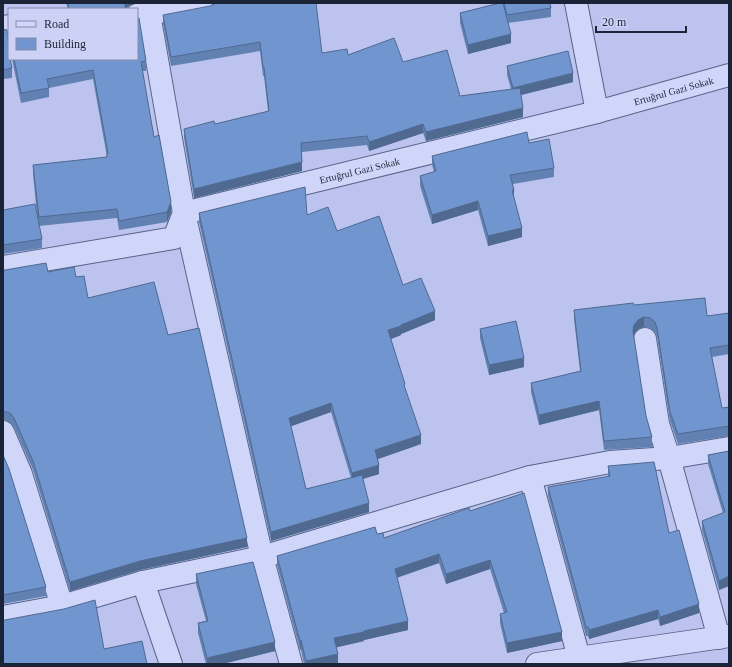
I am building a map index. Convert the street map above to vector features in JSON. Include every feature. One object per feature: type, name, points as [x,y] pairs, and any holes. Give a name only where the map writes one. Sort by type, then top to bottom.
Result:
[{"type":"street","points":[[208,3],[144,11],[184,213],[262,557],[290,664]]},
{"type":"street","points":[[576,3],[597,112]]},
{"type":"street","name":"Ertuğrul Gazi Sokak","points":[[184,213],[597,112],[729,75]]},
{"type":"street","points":[[3,267],[174,238],[184,213]]},
{"type":"street","points":[[536,664],[724,637],[658,424],[645,339]]},
{"type":"street","points":[[3,432],[21,474],[62,606]]},
{"type":"street","points":[[3,617],[62,606],[142,582],[262,557],[530,477],[610,462],[669,458],[729,448]]},
{"type":"street","points":[[530,477],[579,658]]},
{"type":"street","points":[[142,582],[171,664]]},
{"type":"building","points":[[68,3],[125,3],[125,8],[69,8]]},
{"type":"building","points":[[216,3],[316,3],[322,53],[347,49],[348,55],[394,38],[403,62],[447,50],[460,96],[520,88],[523,108],[426,132],[423,124],[369,142],[367,136],[301,143],[302,162],[194,189],[184,129],[214,121],[215,124],[269,111],[260,42],[171,57],[163,15],[210,6]]},
{"type":"building","points":[[503,3],[511,34],[468,45],[460,13]]},
{"type":"building","points":[[504,3],[550,3],[551,8],[507,15]]},
{"type":"building","points":[[139,18],[146,61],[141,62],[154,137],[159,135],[171,202],[167,212],[119,221],[117,209],[39,217],[33,165],[107,157],[108,153],[93,70],[47,79],[49,88],[21,93],[14,60],[138,60]]},
{"type":"building","points":[[3,29],[7,30],[8,60],[10,60],[12,68],[3,70]]},
{"type":"building","points":[[568,51],[573,73],[513,88],[507,66]]},
{"type":"building","points":[[527,132],[529,143],[549,139],[554,168],[510,175],[514,190],[512,190],[522,228],[488,236],[478,201],[432,215],[420,176],[436,171],[432,156]]},
{"type":"building","points":[[305,187],[307,215],[328,207],[337,231],[379,216],[403,285],[421,278],[435,311],[388,330],[405,384],[404,385],[421,435],[375,450],[379,465],[352,473],[331,403],[289,418],[306,489],[362,475],[369,503],[271,532],[199,213]]},
{"type":"building","points":[[35,204],[42,239],[3,245],[3,210]]},
{"type":"building","points":[[46,263],[48,272],[74,267],[76,277],[84,276],[88,298],[154,282],[168,335],[199,328],[247,538],[140,561],[70,582],[33,461],[14,418],[10,413],[3,411],[3,270]]},
{"type":"building","points":[[705,298],[707,316],[729,313],[729,345],[710,348],[722,408],[729,407],[729,426],[678,434],[670,412],[657,328],[655,322],[650,318],[644,317],[638,320],[634,325],[633,331],[646,416],[652,437],[604,441],[599,401],[539,415],[531,383],[581,371],[574,310],[633,303],[634,305]]},
{"type":"building","points":[[516,321],[524,358],[489,365],[480,329]]},
{"type":"building","points":[[729,451],[729,576],[719,581],[702,521],[725,512],[708,455]]},
{"type":"building","points":[[3,455],[9,469],[46,587],[3,595]]},
{"type":"building","points":[[654,462],[669,533],[679,530],[699,604],[660,617],[658,610],[589,630],[588,627],[586,627],[548,487],[610,476],[608,466]]},
{"type":"building","points":[[524,493],[562,632],[507,643],[500,614],[507,612],[490,560],[446,574],[439,554],[395,569],[408,621],[334,638],[338,654],[306,661],[277,556],[375,527],[377,534],[383,533],[384,538],[469,508],[470,511]]},
{"type":"building","points":[[253,562],[275,642],[207,658],[198,623],[208,621],[196,574]]},
{"type":"building","points":[[95,600],[104,649],[142,641],[147,664],[3,664],[3,620],[64,609]]}]
